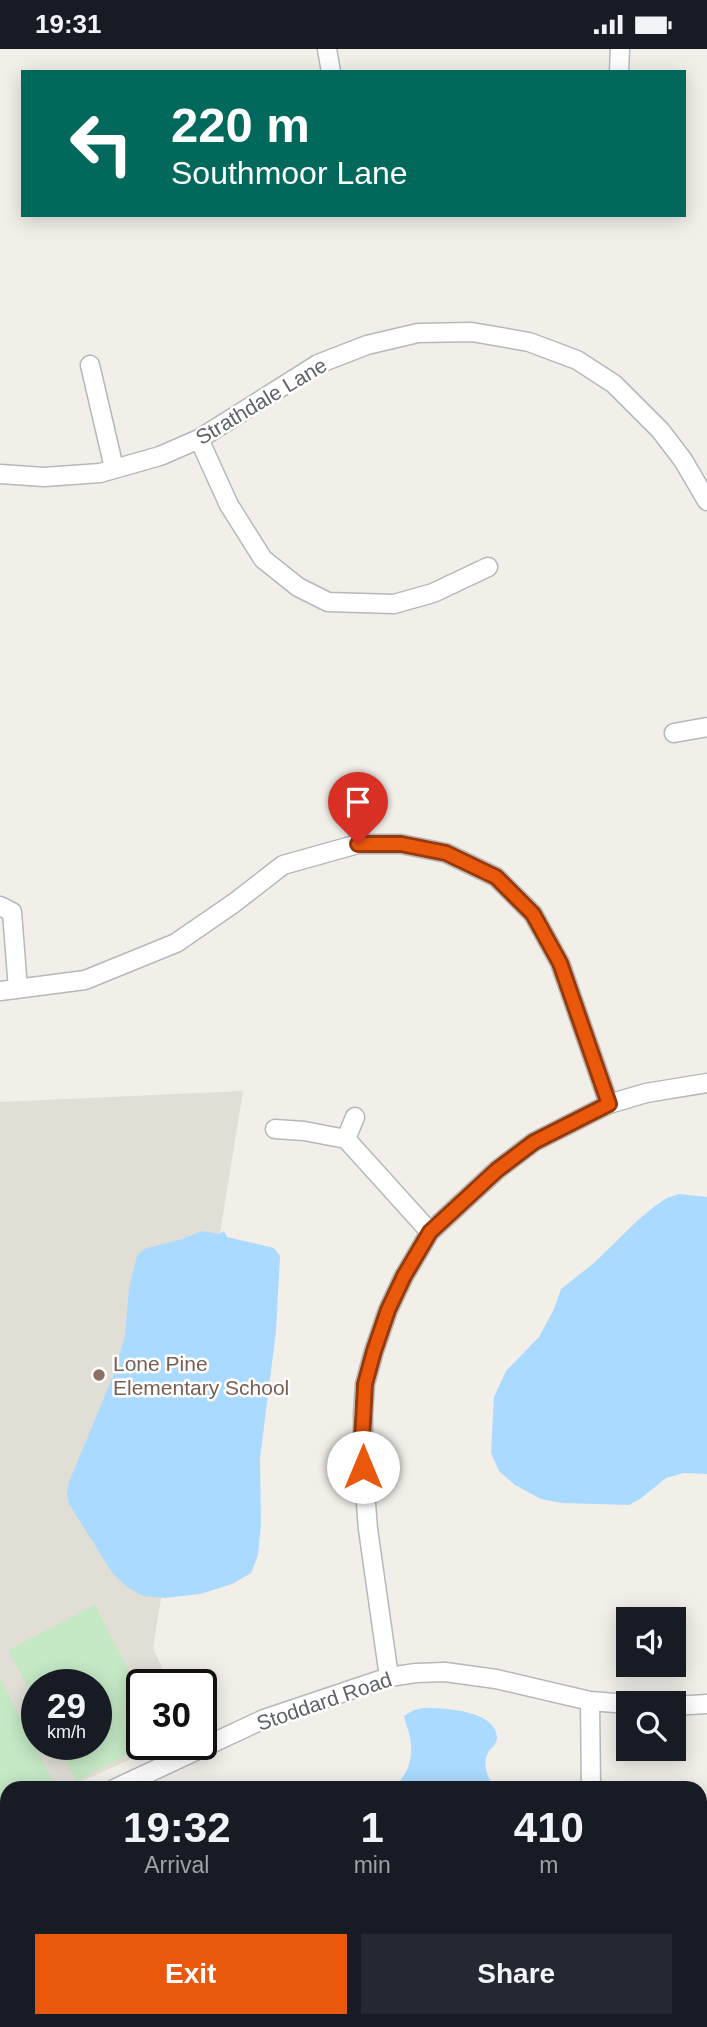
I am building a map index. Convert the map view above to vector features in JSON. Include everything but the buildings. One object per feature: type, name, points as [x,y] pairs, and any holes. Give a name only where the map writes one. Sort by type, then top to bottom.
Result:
[{"type":"street","points":[[327,49],[331,70]]},
{"type":"street","points":[[619,70],[620,49]]},
{"type":"street","name":"Strathdale Lane","points":[[0,474],[44,477],[100,473],[160,456],[199,439],[318,364],[367,345],[418,333],[472,332],[529,342],[577,360],[614,384],[660,430],[706,497]]},
{"type":"street","points":[[90,365],[114,468]]},
{"type":"street","points":[[199,439],[229,505],[263,559],[298,587],[328,602],[394,604],[433,593],[488,567]]},
{"type":"street","points":[[674,733],[707,727]]},
{"type":"street","points":[[0,906],[12,912],[9,990],[85,980],[176,943],[283,865],[358,844],[401,844],[446,853],[496,877],[533,914],[560,963],[609,1104]]},
{"type":"street","points":[[389,1677],[368,1529],[362,1440],[365,1384],[388,1310],[404,1276],[430,1232],[497,1170],[534,1142],[609,1104],[646,1093],[707,1083]]},
{"type":"street","points":[[346,1139],[355,1117]]},
{"type":"street","points":[[275,1129],[346,1139],[430,1232]]},
{"type":"street","name":"Stoddard Road","points":[[131,1781],[264,1719],[389,1677],[444,1672],[496,1679],[590,1701],[616,1703]]},
{"type":"street","points":[[590,1701],[591,1781]]},
{"type":"street","points":[[686,1705],[707,1704]]},
{"type":"shaded area","name":"Lone Pine Elementary School","points":[[243,1091],[153,1648],[163,1669],[126,1669],[126,1760],[129,1760],[82,1781],[0,1781],[0,1102]]},
{"type":"green space","points":[[95,1605],[128,1669],[126,1755],[76,1781],[65,1760],[112,1760],[112,1669],[21,1669],[21,1675],[8,1650]]},
{"type":"green space","points":[[0,1678],[21,1719],[21,1760],[42,1760],[52,1781],[0,1781]]},
{"type":"water","points":[[679,1194],[707,1197],[707,1474],[684,1473],[666,1478],[629,1505],[562,1503],[541,1499],[515,1485],[499,1471],[491,1453],[494,1397],[506,1371],[539,1337],[561,1289],[594,1263],[655,1206]]},
{"type":"water","points":[[202,1231],[219,1234],[224,1231],[227,1237],[274,1248],[280,1256],[276,1331],[260,1458],[261,1525],[258,1555],[251,1573],[232,1584],[200,1594],[165,1598],[143,1596],[127,1587],[113,1574],[69,1504],[67,1494],[69,1482],[113,1376],[125,1336],[129,1288],[137,1256],[144,1249]]},
{"type":"water","points":[[424,1708],[467,1712],[488,1721],[497,1737],[485,1766],[491,1781],[399,1781],[406,1772],[410,1759],[411,1745],[404,1716]]},
{"type":"place","name":"Lone Pine Elementary School","points":[[99,1375]]},
{"type":"route","points":[[358,844],[401,844],[446,853],[496,877],[533,914],[560,963],[609,1104],[534,1142],[497,1170],[430,1232],[388,1310],[374,1351],[365,1384],[363,1467]]}]
